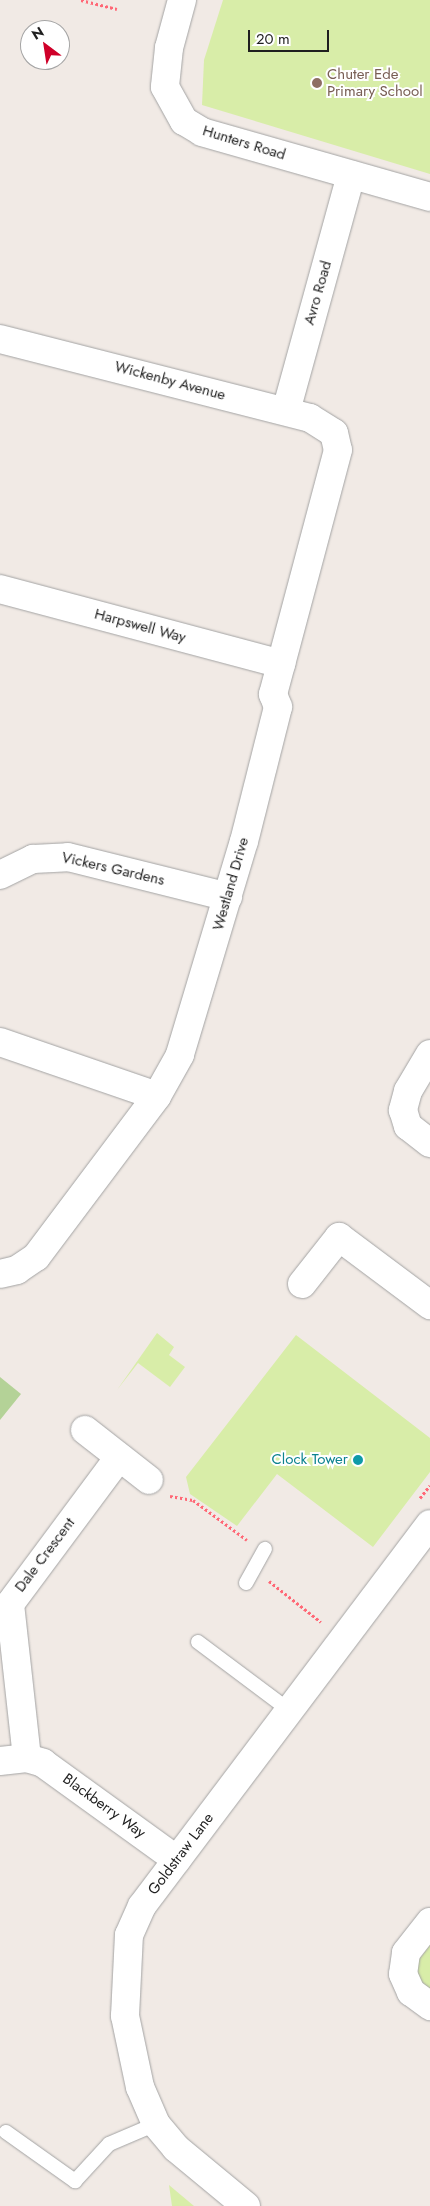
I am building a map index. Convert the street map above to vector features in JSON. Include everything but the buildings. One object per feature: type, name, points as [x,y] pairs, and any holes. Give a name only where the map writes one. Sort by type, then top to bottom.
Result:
[{"type":"street","name":"Hunters Road","points":[[182,0],[169,48],[165,87],[184,121],[202,132],[430,197]]},
{"type":"street","name":"Avro Road","points":[[286,411],[351,175]]},
{"type":"street","name":"Wickenby Avenue","points":[[0,339],[286,411],[324,423],[334,433]]},
{"type":"street","name":"Westland Drive","points":[[0,1274],[17,1270],[36,1257],[157,1096],[180,1055],[228,897],[278,707],[272,694],[338,450],[334,433]]},
{"type":"street","name":"Harpswell Way","points":[[0,589],[280,664]]},
{"type":"street","name":"Vickers Gardens","points":[[0,875],[33,858],[68,856],[228,897]]},
{"type":"street","points":[[0,1042],[157,1096]]},
{"type":"street","points":[[430,1054],[408,1091],[403,1110],[408,1126],[430,1143]]},
{"type":"street","points":[[302,1284],[339,1237],[430,1305]]},
{"type":"street","points":[[85,1430],[149,1480]]},
{"type":"street","name":"Dale Crescent","points":[[27,1758],[5,1604],[119,1457]]},
{"type":"street","name":"Goldstraw Lane","points":[[246,2206],[194,2166],[156,2124],[132,2060],[124,1970],[129,1935],[142,1906],[430,1524]]},
{"type":"street","points":[[0,1761],[27,1758]]},
{"type":"street","name":"Blackberry Way","points":[[27,1758],[63,1776],[177,1860]]},
{"type":"street","points":[[430,1922],[406,1953],[403,1974],[411,1992],[430,2006]]},
{"type":"lane","points":[[246,1583],[259,1547]]},
{"type":"lane","points":[[198,1642],[289,1710]]},
{"type":"lane","points":[[6,2132],[75,2182],[108,2144],[156,2124]]},
{"type":"path","points":[[81,0],[117,9]]},
{"type":"path","points":[[149,1480],[174,1499],[193,1500],[259,1547]]},
{"type":"path","points":[[263,1576],[344,1639]]},
{"type":"green space","name":"Chuter Ede Primary School","points":[[223,0],[430,0],[430,174],[202,105],[204,60]]},
{"type":"green space","points":[[157,1333],[174,1347],[169,1355],[185,1367],[170,1387],[138,1363],[117,1390]]},
{"type":"green space","points":[[296,1335],[430,1438],[430,1472],[373,1547],[277,1474],[237,1526],[190,1494],[186,1477]]},
{"type":"green space","points":[[0,1377],[21,1394],[0,1420]]},
{"type":"green space","points":[[430,1945],[430,1991],[417,1976],[417,1962]]},
{"type":"green space","points":[[169,2185],[194,2206],[172,2206]]},
{"type":"place","name":"Chuter Ede Primary School","points":[[317,83]]},
{"type":"place","name":"Clock Tower","points":[[358,1460]]}]
